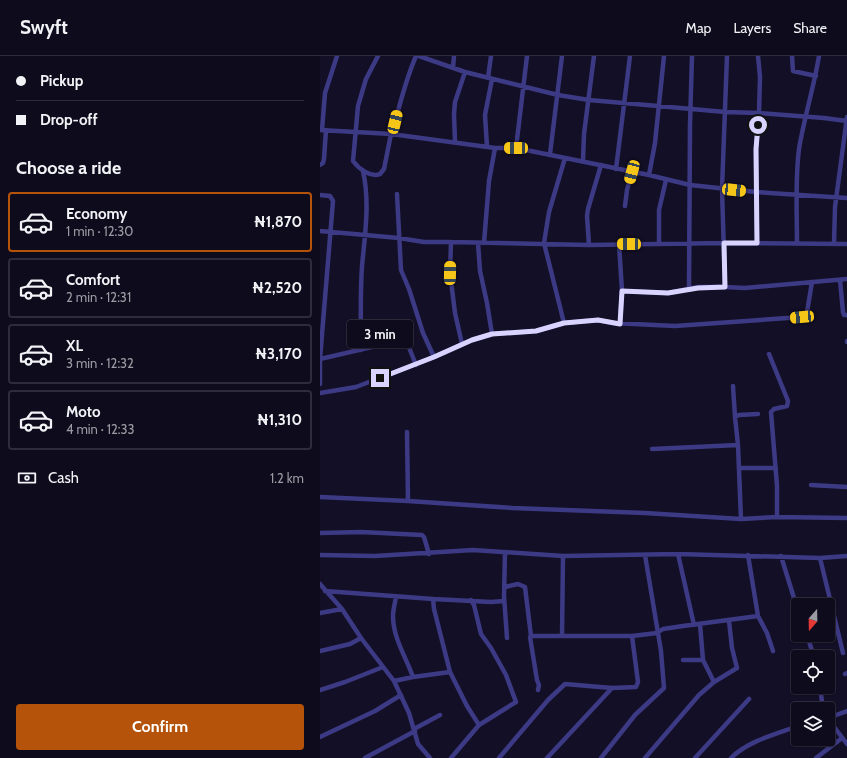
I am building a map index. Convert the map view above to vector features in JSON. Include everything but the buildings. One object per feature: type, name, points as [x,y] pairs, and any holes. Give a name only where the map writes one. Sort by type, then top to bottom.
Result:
[{"type":"street","points":[[320,165],[324,163],[323,130],[325,93],[337,56]]},
{"type":"street","points":[[378,56],[366,79],[358,106],[357,131],[353,151],[353,162],[363,171],[374,175],[378,175],[382,171],[400,100],[416,56]]},
{"type":"street","points":[[419,56],[465,72],[558,95],[589,100],[847,121]]},
{"type":"street","points":[[453,68],[454,56]]},
{"type":"street","points":[[487,147],[484,115],[490,78],[491,56]]},
{"type":"street","points":[[516,148],[518,121],[524,87],[527,56]]},
{"type":"street","points":[[550,154],[562,56]]},
{"type":"street","points":[[583,161],[584,134],[594,56]]},
{"type":"street","points":[[616,169],[630,56]]},
{"type":"street","points":[[649,175],[655,142],[664,56]]},
{"type":"street","points":[[689,289],[690,109],[692,56]]},
{"type":"street","points":[[725,287],[722,189],[727,56]]},
{"type":"street","points":[[757,243],[756,149],[760,77],[758,56]]},
{"type":"street","points":[[792,56],[793,71],[816,76]]},
{"type":"street","points":[[797,244],[797,171],[799,148],[816,76],[819,56]]},
{"type":"street","points":[[455,142],[454,114],[465,72]]},
{"type":"street","points":[[834,244],[836,197],[847,117]]},
{"type":"street","points":[[323,130],[391,134],[495,148],[516,148],[649,175],[690,185],[756,192],[847,198]]},
{"type":"street","points":[[484,243],[489,181],[495,148]]},
{"type":"street","points":[[564,323],[544,243],[549,212],[566,158]]},
{"type":"street","points":[[589,245],[588,209],[601,165]]},
{"type":"street","points":[[361,350],[362,273],[366,235],[363,171]]},
{"type":"street","points":[[625,206],[627,190],[632,172]]},
{"type":"street","points":[[659,244],[659,210],[666,180]]},
{"type":"street","points":[[397,194],[400,217],[399,238],[401,270],[423,333],[434,357]]},
{"type":"street","points":[[320,195],[330,196],[333,201],[320,359],[320,384]]},
{"type":"street","points":[[320,232],[399,238],[424,242],[589,245],[724,243],[847,244]]},
{"type":"street","points":[[451,242],[450,273],[455,313],[462,344]]},
{"type":"street","points":[[478,243],[480,271],[492,334]]},
{"type":"street","points":[[619,244],[622,291],[620,324]]},
{"type":"street","points":[[622,291],[668,293],[698,288],[744,288],[847,279]]},
{"type":"street","points":[[840,280],[843,312],[844,315],[847,315]]},
{"type":"street","points":[[320,393],[356,387],[416,365],[462,344],[492,334],[536,331],[564,323],[598,320],[620,324],[674,326],[802,317],[807,312],[812,282]]},
{"type":"street","points":[[320,359],[402,340],[408,345],[416,365]]},
{"type":"street","points":[[769,354],[788,401],[786,406],[771,412],[776,468],[777,517]]},
{"type":"street","points":[[733,386],[738,445],[741,519]]},
{"type":"street","points":[[735,417],[739,415],[758,414]]},
{"type":"street","points":[[407,432],[408,501]]},
{"type":"street","points":[[652,449],[738,445]]},
{"type":"street","points":[[739,468],[776,468]]},
{"type":"street","points":[[811,485],[847,487]]},
{"type":"street","points":[[320,497],[741,519],[777,517],[847,518]]},
{"type":"street","points":[[320,533],[361,532],[422,535],[429,554]]},
{"type":"street","points":[[320,555],[375,556],[429,554],[473,550],[563,556],[678,554],[820,558],[847,556]]},
{"type":"street","points":[[505,552],[504,601],[507,638]]},
{"type":"street","points":[[678,554],[694,625]]},
{"type":"street","points":[[601,758],[635,715],[664,688],[661,651],[645,555]]},
{"type":"street","points":[[748,555],[758,616],[767,633],[773,651]]},
{"type":"street","points":[[562,636],[563,556]]},
{"type":"street","points":[[781,556],[794,598]]},
{"type":"street","points":[[820,558],[843,653]]},
{"type":"street","points":[[320,584],[342,610],[361,638],[394,681],[409,712],[420,746],[430,758]]},
{"type":"street","points":[[505,587],[518,584],[525,587],[532,649],[539,684],[538,690]]},
{"type":"street","points":[[325,591],[474,602],[504,601]]},
{"type":"street","points":[[333,599],[334,591]]},
{"type":"street","points":[[396,597],[393,616],[396,634],[413,677]]},
{"type":"street","points":[[433,599],[434,609],[450,672],[467,706],[479,725]]},
{"type":"street","points":[[452,758],[479,725],[516,702],[506,674],[481,634],[474,602]]},
{"type":"street","points":[[320,613],[342,610]]},
{"type":"street","points":[[531,636],[632,636],[758,616]]},
{"type":"street","points":[[645,758],[699,695],[714,682],[737,668],[728,621]]},
{"type":"street","points":[[700,624],[703,660],[714,682]]},
{"type":"street","points":[[499,758],[548,700],[565,684],[612,688],[632,688],[638,685],[632,636]]},
{"type":"street","points":[[320,651],[350,644],[361,638]]},
{"type":"street","points":[[683,660],[703,660]]},
{"type":"street","points":[[320,690],[383,667]]},
{"type":"street","points":[[394,681],[450,672]]},
{"type":"street","points":[[547,758],[612,688]]},
{"type":"street","points":[[320,737],[375,711],[401,695]]},
{"type":"street","points":[[695,758],[749,699]]},
{"type":"street","points":[[835,716],[847,711]]},
{"type":"street","points":[[364,758],[440,715]]},
{"type":"street","points":[[835,728],[847,744]]},
{"type":"street","points":[[731,758],[746,747],[760,740],[791,729]]},
{"type":"street","points":[[816,758],[842,738]]},
{"type":"route","points":[[380,378],[434,357],[472,340],[492,334],[536,331],[564,323],[598,320],[620,324],[622,291],[668,293],[706,287],[725,287],[724,243],[757,243],[756,149],[758,125]]}]
